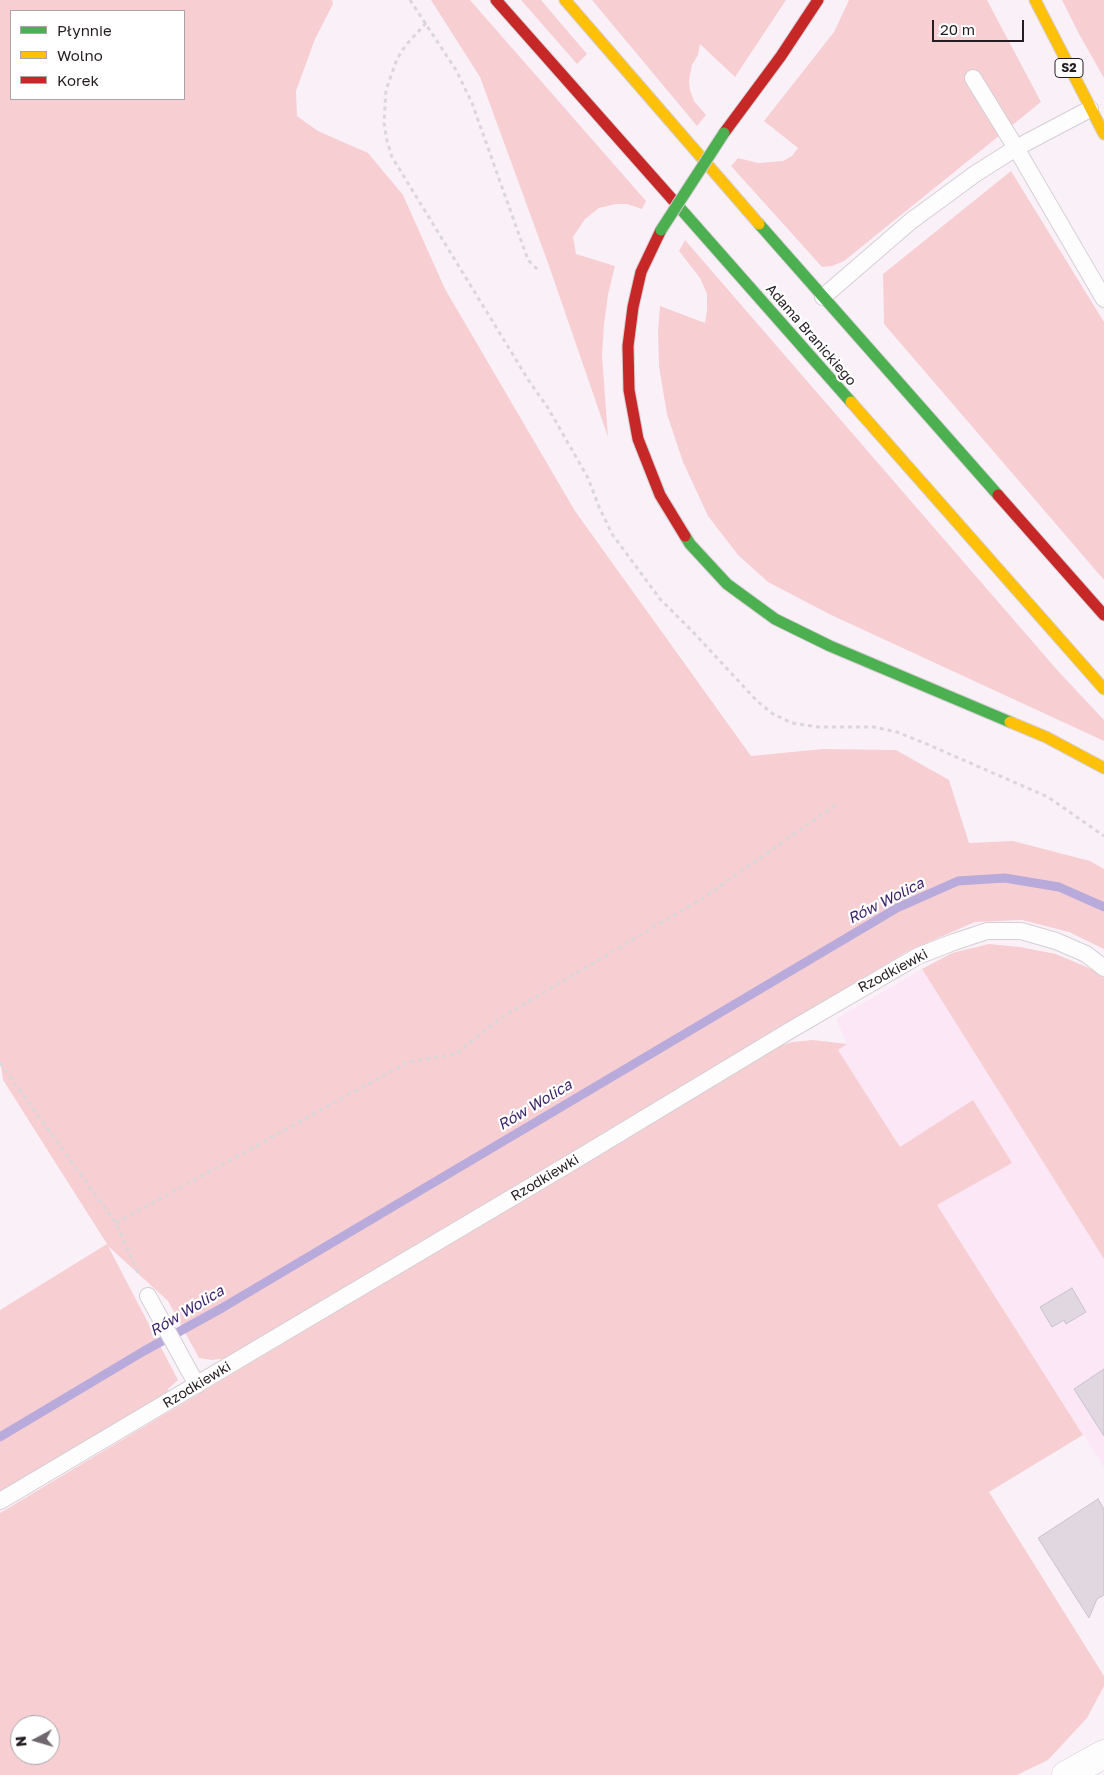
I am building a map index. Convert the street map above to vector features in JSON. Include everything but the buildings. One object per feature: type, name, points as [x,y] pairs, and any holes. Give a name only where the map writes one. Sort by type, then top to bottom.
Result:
[{"type":"main road","name":"Adama Branickiego","points":[[496,0],[1104,689]]},
{"type":"main road","points":[[565,0],[822,297],[1104,615]]},
{"type":"main road","points":[[818,0],[781,56],[724,134],[661,230],[641,272],[633,307],[628,346],[629,390],[638,440],[660,495],[690,544],[727,584],[775,619],[830,646],[1046,737],[1104,768]]},
{"type":"main road","name":"S2","points":[[1035,0],[1104,134]]},
{"type":"street","points":[[1066,1775],[1104,1754]]},
{"type":"lane","points":[[972,78],[1016,148],[1104,299]]},
{"type":"lane","points":[[822,297],[911,220],[975,174],[1016,148],[1090,109]]},
{"type":"lane","name":"Rzodkiewki","points":[[0,1501],[797,1026],[918,956],[987,931],[1021,931],[1056,941],[1086,954],[1104,968]]},
{"type":"lane","points":[[148,1296],[197,1385]]},
{"type":"path","points":[[410,0],[441,45],[472,103],[528,260],[538,270]]},
{"type":"path","points":[[116,1223],[408,1062],[456,1054],[502,1017],[703,898],[837,804]]},
{"type":"path","points":[[0,1063],[116,1223],[148,1296]]},
{"type":"shaded area","points":[[0,0],[332,0],[333,4],[315,39],[296,91],[297,116],[318,131],[368,153],[403,195],[445,289],[575,511],[751,756],[823,749],[896,750],[949,780],[969,843],[1013,841],[1090,861],[1104,869],[1104,949],[1069,932],[1022,920],[975,922],[908,951],[229,1358],[212,1360],[199,1358],[168,1301],[108,1246],[178,1380],[168,1389],[170,1394],[0,1492],[0,1310],[107,1244],[3,1080],[0,1060]]},
{"type":"shaded area","points":[[431,0],[470,0],[646,201],[642,209],[627,204],[616,204],[599,208],[585,219],[573,237],[576,254],[615,266],[608,295],[602,355],[608,437],[548,263],[480,77]]},
{"type":"shaded area","points":[[521,0],[541,0],[587,54],[577,64]]},
{"type":"shaded area","points":[[592,0],[786,0],[735,77],[700,44],[698,55],[692,65],[689,80],[694,101],[706,115],[697,126]]},
{"type":"shaded area","points":[[849,0],[987,0],[1041,102],[844,261],[832,266],[822,267],[731,166],[738,158],[758,163],[783,161],[792,156],[798,148],[764,121],[834,32]]},
{"type":"shaded area","points":[[1062,0],[1104,0],[1104,78],[1079,34]]},
{"type":"shaded area","points":[[1011,171],[1104,322],[1104,580],[884,324],[883,274]]},
{"type":"shaded area","points":[[685,240],[1058,671],[1104,720],[1104,741],[829,614],[768,582],[738,555],[708,516],[683,462],[667,414],[659,367],[658,332],[660,306],[705,323],[707,294],[700,278],[679,251]]},
{"type":"shaded area","points":[[989,944],[1020,947],[1056,954],[1096,971],[1104,978],[1104,1259],[922,969],[952,953]]},
{"type":"shaded area","points":[[922,969],[1104,1259],[1104,1467],[838,1050],[847,1044],[836,1019]]},
{"type":"shaded area","points":[[813,1040],[847,1044],[838,1050],[900,1147],[973,1100],[1012,1163],[937,1205],[1083,1435],[989,1492],[1104,1676],[1104,1686],[1087,1718],[1048,1760],[1017,1775],[0,1775],[0,1513],[783,1045]]},
{"type":"waterway","name":"Rów Wolica","points":[[0,1437],[144,1351],[222,1308],[897,908],[958,881],[1005,878],[1059,887],[1104,907]]},
{"type":"traffic: fast","points":[[661,230],[724,133]]},
{"type":"traffic: fast","points":[[672,199],[851,402]]},
{"type":"traffic: fast","points":[[759,224],[998,495]]},
{"type":"traffic: fast","points":[[685,536],[690,544],[727,584],[775,619],[830,646],[1010,722]]},
{"type":"traffic: slow","points":[[565,0],[759,224]]},
{"type":"traffic: slow","points":[[1035,0],[1104,134]]},
{"type":"traffic: slow","points":[[851,402],[1104,689]]},
{"type":"traffic: slow","points":[[1010,722],[1046,737],[1104,768]]},
{"type":"traffic: jam","points":[[496,0],[672,199]]},
{"type":"traffic: jam","points":[[724,133],[781,56],[818,0]]},
{"type":"traffic: jam","points":[[661,230],[641,272],[633,307],[628,346],[629,390],[638,439],[660,495],[685,536]]},
{"type":"traffic: jam","points":[[998,495],[1104,615]]}]
